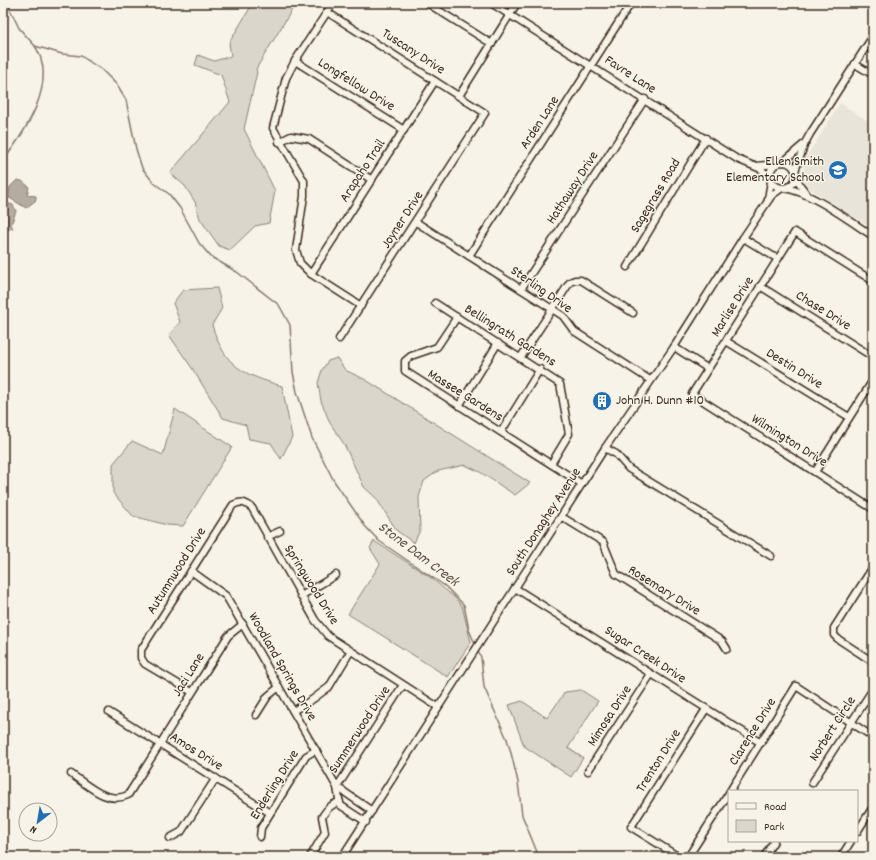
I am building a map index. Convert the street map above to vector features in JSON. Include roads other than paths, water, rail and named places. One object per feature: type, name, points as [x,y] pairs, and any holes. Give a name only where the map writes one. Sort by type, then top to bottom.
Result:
[{"type":"street","points":[[333,3],[295,61],[286,78],[273,128],[279,142],[304,181],[304,196],[296,250],[300,263],[311,274],[360,306]]},
{"type":"street","points":[[427,3],[492,44]]},
{"type":"street","name":"Favre Lane","points":[[491,3],[592,65],[737,159],[756,166],[765,172],[771,180]]},
{"type":"street","points":[[459,96],[517,3]]},
{"type":"street","name":"Arden Lane","points":[[469,256],[631,3]]},
{"type":"street","name":"Tuscany Drive","points":[[327,12],[485,113]]},
{"type":"street","points":[[783,188],[794,183],[805,143],[873,36]]},
{"type":"street","name":"Longfellow Drive","points":[[295,61],[404,130]]},
{"type":"street","points":[[855,64],[873,75]]},
{"type":"street","name":"Arapaho Trail","points":[[311,274],[435,81]]},
{"type":"street","name":"Hathaway Drive","points":[[521,290],[645,99]]},
{"type":"street","name":"Joyner Drive","points":[[339,339],[485,113]]},
{"type":"street","points":[[279,142],[291,136],[309,139],[372,180]]},
{"type":"street","name":"Sagegrass Road","points":[[627,267],[706,138]]},
{"type":"street","points":[[805,143],[770,172],[771,180],[778,187],[796,190],[810,197],[873,236]]},
{"type":"street","points":[[780,163],[790,165],[796,174],[802,189],[810,197]]},
{"type":"street","name":"Favre Lane","points":[[756,166],[780,163]]},
{"type":"street","name":"South Donaghey Avenue","points":[[768,201],[771,180]]},
{"type":"street","name":"South Donaghey Avenue","points":[[342,857],[366,822],[438,707],[562,517],[605,448],[650,380],[674,347],[743,238],[772,195],[783,188]]},
{"type":"street","name":"Sterling Drive","points":[[416,222],[563,316],[574,331],[650,380]]},
{"type":"street","name":"Marlise Drive","points":[[692,394],[707,368],[726,341],[795,232],[873,281]]},
{"type":"street","points":[[743,238],[778,259]]},
{"type":"street","points":[[521,357],[570,282],[575,280],[581,280],[633,313]]},
{"type":"street","name":"Chase Drive","points":[[760,286],[873,357]]},
{"type":"street","name":"Bellingrath Gardens","points":[[435,303],[540,369],[560,384],[569,434],[551,464]]},
{"type":"street","name":"Massee Gardens","points":[[457,317],[437,347],[411,356],[405,361],[405,372],[582,484]]},
{"type":"street","name":"Destin Drive","points":[[726,341],[849,417]]},
{"type":"street","points":[[459,406],[498,343]]},
{"type":"street","points":[[674,347],[707,368]]},
{"type":"street","points":[[501,432],[540,369]]},
{"type":"street","points":[[815,472],[873,380]]},
{"type":"street","name":"Wilmington Drive","points":[[692,394],[873,509]]},
{"type":"street","points":[[605,448],[616,454],[629,468],[771,556]]},
{"type":"street","name":"Springwood Drive","points":[[239,502],[245,502],[252,508],[315,620],[328,636],[350,652],[438,707]]},
{"type":"street","name":"Autumnwood Drive","points":[[192,692],[145,664],[140,658],[141,650],[233,505],[239,502]]},
{"type":"street","name":"Rosemary Drive","points":[[562,517],[604,542],[616,574],[722,642],[727,649]]},
{"type":"street","points":[[267,537],[280,531]]},
{"type":"street","points":[[873,567],[834,628],[834,635],[838,640],[873,662]]},
{"type":"street","name":"Woodland Springs Drive","points":[[191,571],[226,596],[337,787],[340,802]]},
{"type":"street","points":[[301,596],[336,575]]},
{"type":"street","name":"Sugar Creek Drive","points":[[515,588],[761,743]]},
{"type":"street","name":"Jaci Lane","points":[[71,774],[109,798],[120,799],[128,795],[228,636],[243,624]]},
{"type":"street","points":[[293,711],[329,687],[350,652]]},
{"type":"street","name":"Mimosa Drive","points":[[588,771],[652,674]]},
{"type":"street","name":"Summerwood Drive","points":[[337,787],[403,685]]},
{"type":"street","name":"Clarence Drive","points":[[731,790],[796,686],[852,723]]},
{"type":"street","points":[[256,715],[268,696],[279,687]]},
{"type":"street","name":"Norbert Circle","points":[[812,783],[873,689]]},
{"type":"street","name":"Trenton Drive","points":[[679,857],[631,827],[706,708]]},
{"type":"street","name":"Amos Drive","points":[[109,712],[270,813]]},
{"type":"street","points":[[852,723],[873,737]]},
{"type":"street","name":"Enderling Drive","points":[[260,837],[261,828],[306,756],[316,750]]},
{"type":"street","points":[[170,838],[181,832],[216,778]]},
{"type":"street","name":"Woodland Springs Drive","points":[[337,787],[372,811]]},
{"type":"street","name":"Clarence Drive","points":[[688,857],[728,795]]},
{"type":"street","points":[[310,857],[325,832],[322,817],[327,809],[334,803],[340,802],[340,805],[366,822]]},
{"type":"street","points":[[858,830],[873,807]]},
{"type":"street","points":[[764,857],[773,842]]},
{"type":"street","points":[[841,857],[850,842]]},
{"type":"waterway","name":"Stone Dam Creek","points":[[7,3],[19,28],[35,46],[62,54],[81,56],[102,70],[116,84],[126,100],[136,149],[142,168],[154,183],[169,194],[180,208],[199,243],[211,257],[237,272],[279,305],[290,325],[293,372],[297,392],[312,438],[334,481],[365,526],[379,541],[445,586],[464,605],[469,630],[476,646]]},
{"type":"waterway","points":[[3,161],[21,136],[36,106],[41,91],[43,75],[41,60],[35,46]]},
{"type":"waterway","name":"Stone Dam Creek","points":[[477,650],[481,657],[484,687],[507,739],[511,753],[518,782],[522,815],[539,857]]},
{"type":"place","name":"Ellen Smith Elementary School","points":[[838,170]]},
{"type":"place","name":"John H. Dunn #10","points":[[602,401]]}]
